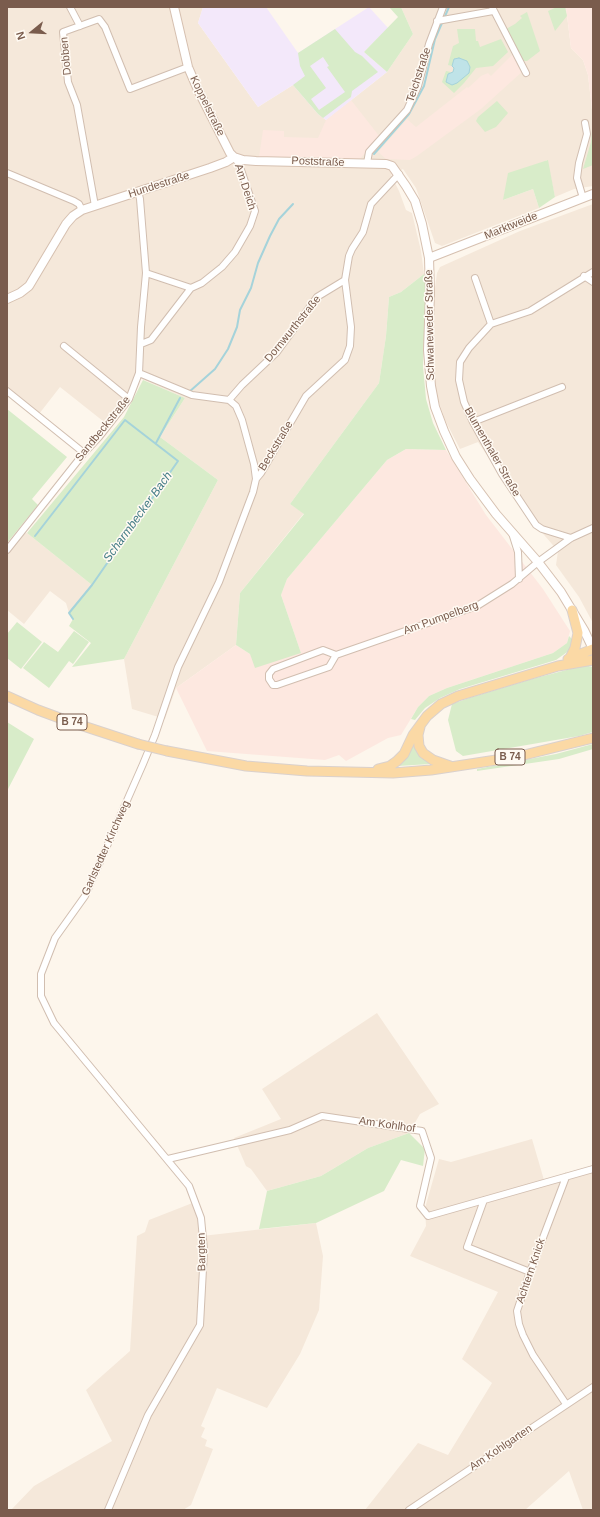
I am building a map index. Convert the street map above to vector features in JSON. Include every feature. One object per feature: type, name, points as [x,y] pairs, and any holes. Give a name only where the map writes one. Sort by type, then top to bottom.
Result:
[{"type":"main road","points":[[570,658],[575,648],[578,633],[572,610]]},
{"type":"main road","points":[[558,666],[570,658],[593,649]]},
{"type":"main road","points":[[365,772],[390,766],[397,761],[404,754],[420,725],[427,716],[441,704],[458,696],[558,666],[593,660]]},
{"type":"main road","name":"B 74","points":[[7,696],[65,720],[138,744],[246,766],[307,771],[393,773],[516,757],[593,738]]},
{"type":"main road","points":[[420,725],[418,735],[419,746],[423,753],[433,760],[451,766]]},
{"type":"street","points":[[70,7],[80,26]]},
{"type":"street","name":"Koppelstraße","points":[[174,7],[188,67],[230,153],[234,157]]},
{"type":"street","name":"Teichstraße","points":[[367,163],[369,152],[407,110],[418,86],[429,44],[442,20],[442,7]]},
{"type":"street","points":[[442,20],[493,9],[526,73]]},
{"type":"street","name":"Dobben","points":[[95,206],[77,105],[68,82],[63,32],[99,19],[105,27],[130,89],[188,67]]},
{"type":"street","points":[[583,198],[577,178],[587,134],[585,123]]},
{"type":"street","name":"Hundestraße","points":[[82,210],[210,168],[226,162],[234,157]]},
{"type":"street","name":"Poststraße","points":[[234,157],[250,160],[386,164],[392,166],[399,174]]},
{"type":"street","name":"Am Deich","points":[[140,344],[151,340],[191,288],[202,283],[222,267],[235,252],[250,226],[255,211],[239,164],[234,157]]},
{"type":"street","points":[[7,173],[74,201],[79,204],[82,210],[73,216],[66,224],[29,286],[20,293],[7,299]]},
{"type":"street","name":"Schwaneweder Straße","points":[[399,174],[415,201],[422,224],[429,258],[430,293],[428,350],[431,386],[435,408],[444,431],[456,457],[479,492],[511,532],[538,562],[561,592],[584,630],[593,649]]},
{"type":"street","name":"Beckstraße","points":[[155,735],[178,667],[219,582],[250,500],[256,479],[306,396],[345,360],[350,346],[351,327],[345,280],[349,256],[363,232],[371,204],[399,174]]},
{"type":"street","name":"Sandbeckstraße","points":[[7,550],[129,399],[139,373],[146,273],[140,199],[138,191]]},
{"type":"street","name":"Marktweide","points":[[429,258],[593,194]]},
{"type":"street","points":[[475,278],[491,324],[530,311],[584,276],[593,272]]},
{"type":"street","points":[[146,273],[191,288]]},
{"type":"street","points":[[584,276],[593,282]]},
{"type":"street","name":"Dornwurthstraße","points":[[229,400],[242,385],[277,352],[317,297],[345,280]]},
{"type":"street","name":"Blumenthaler Straße","points":[[491,324],[469,348],[460,362],[458,382],[464,402],[473,422],[502,474],[536,525],[542,529],[571,538]]},
{"type":"street","points":[[64,346],[129,399]]},
{"type":"street","points":[[139,373],[192,395],[229,400],[236,406],[242,420],[254,464],[256,479]]},
{"type":"street","points":[[473,422],[562,387]]},
{"type":"street","points":[[7,391],[84,453]]},
{"type":"street","name":"Am Pumpelberg","points":[[336,655],[329,667],[277,685],[273,685],[269,679],[269,674],[273,669],[323,650],[336,655],[478,606],[519,579],[538,562],[571,538],[593,528]]},
{"type":"street","points":[[511,532],[518,552],[519,579]]},
{"type":"street","name":"Garlstedter Kirchweg","points":[[54,1023],[41,996],[41,974],[55,938],[85,896],[155,735]]},
{"type":"street","name":"Bargten","points":[[54,1023],[189,1186],[201,1218],[204,1250],[200,1325],[148,1415],[108,1510]]},
{"type":"street","name":"Am Kohlhof","points":[[168,1159],[290,1130],[322,1116],[422,1131],[431,1158],[420,1206],[428,1216],[593,1169]]},
{"type":"street","name":"Achtern Knick","points":[[566,1177],[517,1311],[519,1324],[533,1355],[566,1404]]},
{"type":"street","points":[[484,1200],[467,1247],[530,1272]]},
{"type":"street","name":"Am Kohlgarten","points":[[409,1510],[593,1387]]},
{"type":"shaded area","points":[[7,7],[203,7],[198,23],[258,107],[293,85],[318,114],[326,120],[387,72],[413,34],[401,7],[566,7],[571,48],[583,60],[588,75],[593,118],[593,186],[574,189],[555,197],[547,160],[503,200],[533,189],[539,208],[442,246],[435,243],[416,188],[403,169],[391,175],[406,210],[412,213],[421,251],[424,274],[401,292],[389,297],[386,336],[379,383],[290,504],[304,513],[240,593],[236,645],[176,688],[165,719],[132,709],[124,659],[218,480],[160,437],[185,398],[137,377],[128,398],[108,425],[60,387],[39,414],[7,389]]},
{"type":"shaded area","points":[[203,7],[266,7],[298,53],[369,7],[388,28],[364,52],[387,72],[326,120],[318,114],[293,85],[258,107],[198,23]]},
{"type":"shaded area","points":[[566,7],[593,7],[593,118],[588,75],[583,60],[571,48]]},
{"type":"shaded area","points":[[514,53],[523,71],[481,109],[417,156],[410,160],[386,159],[378,152],[407,119],[416,127],[467,87],[468,88],[481,76],[488,73],[491,76]]},
{"type":"shaded area","points":[[351,100],[380,137],[359,160],[259,157],[263,130],[284,131],[284,137],[318,138],[326,120]]},
{"type":"shaded area","points":[[593,204],[593,623],[579,597],[556,565],[558,551],[532,521],[478,442],[460,449],[445,420],[433,385],[429,333],[437,273],[440,267],[520,231]]},
{"type":"shaded area","points":[[406,449],[446,450],[486,515],[543,589],[570,631],[567,643],[553,653],[447,688],[429,696],[418,707],[401,735],[388,738],[346,761],[339,755],[325,760],[207,751],[176,688],[236,645],[250,654],[301,653],[281,595],[287,579],[387,460]]},
{"type":"shaded area","points":[[27,533],[92,585],[69,613],[66,603],[50,591],[24,624],[7,610],[7,550],[19,534]]},
{"type":"shaded area","points":[[377,1013],[439,1104],[420,1114],[409,1133],[368,1148],[321,1176],[267,1191],[251,1169],[246,1166],[234,1138],[281,1119],[262,1089]]},
{"type":"shaded area","points":[[532,1139],[544,1180],[593,1167],[593,1510],[583,1510],[569,1471],[525,1510],[365,1510],[418,1443],[448,1455],[492,1383],[462,1359],[498,1292],[410,1256],[426,1226],[425,1208],[439,1159],[451,1162]]},
{"type":"shaded area","points":[[195,1202],[202,1236],[316,1223],[323,1256],[319,1310],[300,1354],[267,1408],[217,1388],[201,1426],[205,1428],[201,1437],[207,1440],[205,1446],[213,1449],[191,1505],[183,1510],[11,1510],[34,1486],[112,1441],[86,1390],[130,1351],[137,1236],[145,1232],[149,1220]]},
{"type":"green space","points":[[389,7],[401,7],[413,34],[387,72],[364,52],[398,17]]},
{"type":"green space","points":[[557,7],[565,7],[567,16],[555,31],[548,11]]},
{"type":"green space","points":[[527,12],[540,51],[527,61],[522,61],[506,29],[515,24],[522,18],[520,16]]},
{"type":"green space","points":[[335,29],[355,52],[362,56],[378,72],[352,91],[351,97],[323,118],[293,85],[305,76],[300,66],[298,53]],"holes":[[[323,57],[329,66],[327,67],[345,92],[319,110],[311,99],[326,88],[310,66]]]},
{"type":"green space","points":[[457,29],[475,29],[476,41],[478,41],[480,47],[501,39],[508,52],[493,66],[476,68],[454,93],[442,82],[446,71],[451,72],[448,74],[446,82],[464,60],[459,58],[454,59],[452,66],[448,65],[453,46],[459,43]]},
{"type":"green space","points":[[497,101],[508,113],[496,127],[485,132],[476,121],[478,117]]},
{"type":"green space","points":[[593,122],[593,165],[583,169],[591,142]]},
{"type":"green space","points":[[548,160],[555,197],[539,208],[533,189],[503,200],[508,173]]},
{"type":"green space","points":[[424,274],[426,291],[423,366],[426,399],[433,423],[446,450],[406,449],[387,460],[287,579],[281,595],[301,653],[255,668],[250,654],[236,645],[240,593],[304,514],[290,504],[379,383],[386,336],[389,297],[401,292]]},
{"type":"green space","points":[[143,380],[185,398],[160,437],[218,480],[124,659],[72,667],[91,643],[69,626],[73,619],[69,613],[92,585],[27,533],[124,417]]},
{"type":"green space","points":[[7,409],[67,457],[32,499],[38,505],[7,543]]},
{"type":"green space","points":[[17,622],[42,642],[21,669],[7,658],[7,634]]},
{"type":"green space","points":[[74,631],[89,642],[73,664],[69,661],[49,688],[23,668],[44,642],[58,652]]},
{"type":"green space","points":[[569,636],[574,641],[570,650],[556,660],[460,689],[440,698],[425,708],[415,720],[411,719],[418,707],[429,696],[447,688],[553,653],[567,643]]},
{"type":"green space","points":[[588,666],[593,667],[593,732],[579,736],[463,756],[456,751],[448,720],[452,704],[532,679],[574,668]]},
{"type":"green space","points":[[7,722],[34,739],[7,791]]},
{"type":"green space","points":[[414,741],[421,757],[430,764],[398,766]]},
{"type":"green space","points":[[593,744],[593,749],[559,759],[477,771],[477,769],[556,754]]},
{"type":"green space","points":[[409,1133],[425,1149],[423,1166],[401,1160],[384,1191],[316,1223],[259,1229],[267,1191],[321,1176],[368,1148]]},
{"type":"water","points":[[459,58],[467,61],[470,67],[469,73],[457,83],[452,85],[446,82],[448,74],[453,72],[454,68],[452,66],[454,59]]},
{"type":"waterway","name":"Scharmbecker Bach","points":[[374,154],[409,114],[424,86],[435,39],[449,7]]},
{"type":"waterway","name":"Scharmbecker Bach","points":[[189,392],[215,369],[228,349],[237,327],[240,310],[251,288],[258,263],[270,236],[279,219],[293,204]]},
{"type":"waterway","name":"Scharmbecker Bach","points":[[156,443],[180,398]]},
{"type":"waterway","name":"Scharmbecker Bach","points":[[35,536],[125,420],[178,461],[92,585],[69,613],[73,619]]}]
